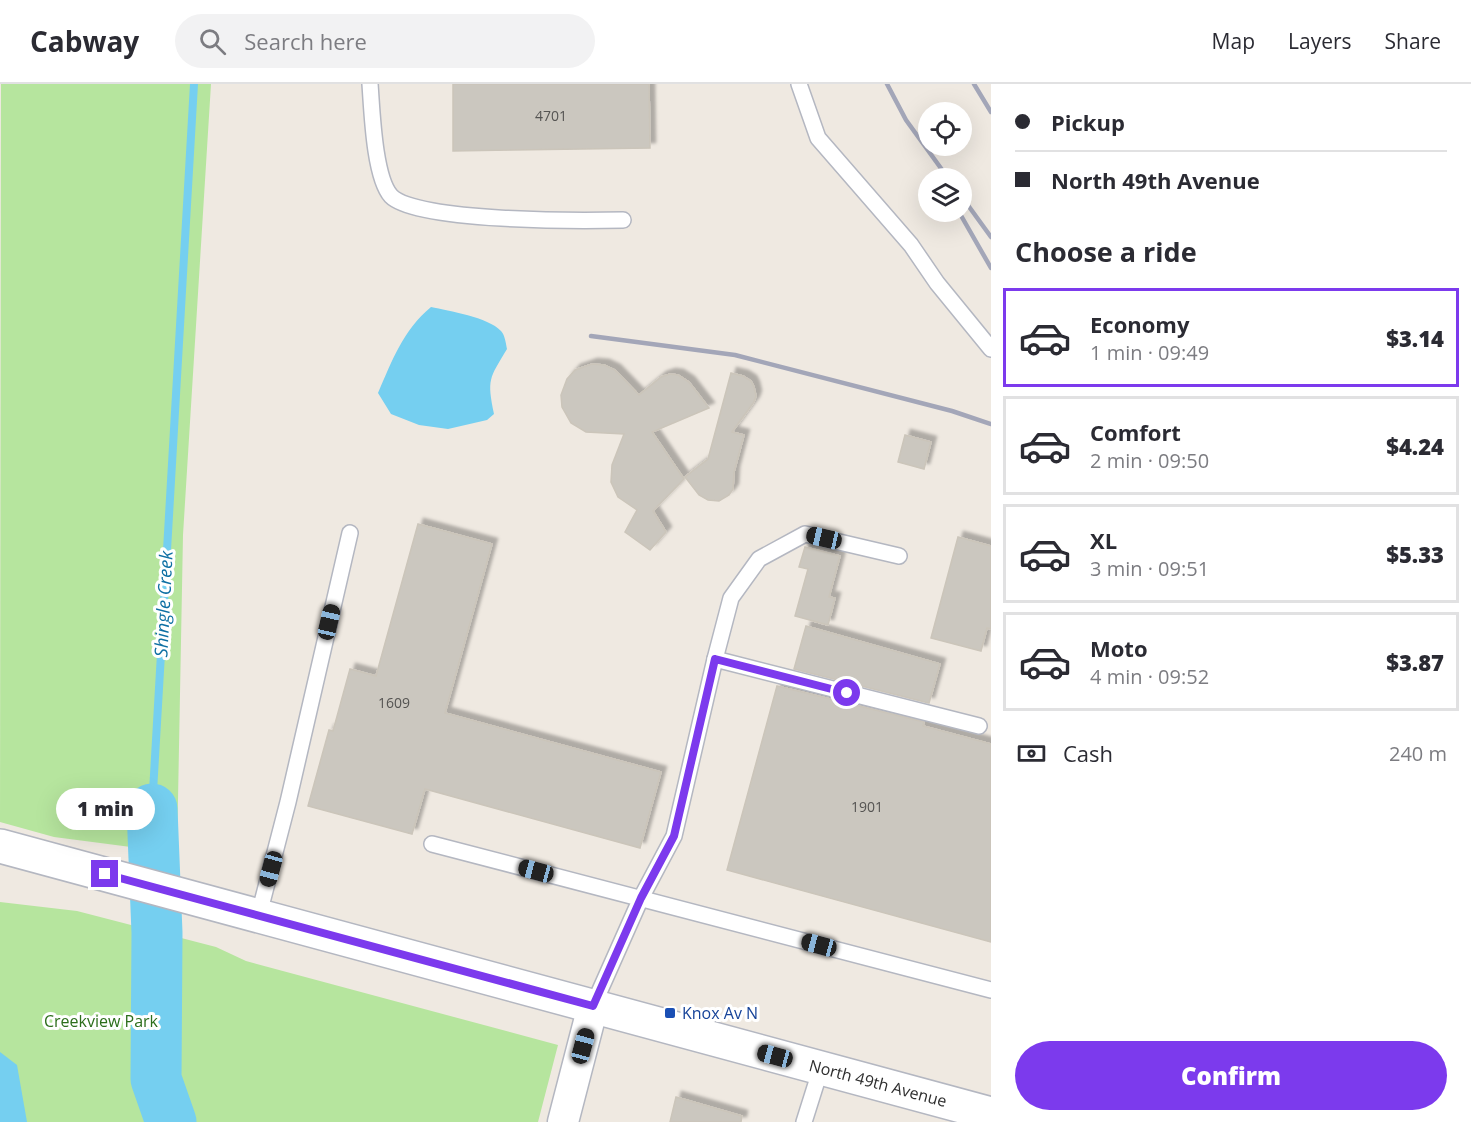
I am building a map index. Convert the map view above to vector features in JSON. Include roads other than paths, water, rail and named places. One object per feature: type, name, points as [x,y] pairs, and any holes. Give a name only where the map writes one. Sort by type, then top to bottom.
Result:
[{"type":"street","name":"North 49th Avenue","points":[[0,846],[821,1068],[991,1118]]},
{"type":"street","points":[[563,1122],[593,1006]]},
{"type":"lane","points":[[370,84],[380,172],[392,196],[416,208],[481,217],[561,222],[623,220]]},
{"type":"lane","points":[[800,84],[818,138],[911,245],[937,283],[991,349]]},
{"type":"lane","points":[[259,915],[288,802],[350,533]]},
{"type":"lane","points":[[593,1006],[641,898],[674,836],[731,598],[759,558],[805,534],[899,556]]},
{"type":"lane","points":[[715,659],[980,726]]},
{"type":"lane","points":[[432,844],[991,990]]},
{"type":"lane","points":[[804,1122],[821,1068]]},
{"type":"water","points":[[431,307],[478,318],[495,326],[503,335],[507,349],[491,380],[494,414],[487,420],[448,429],[419,425],[391,414],[378,393],[406,336]]},
{"type":"water","points":[[0,1052],[17,1065],[27,1122],[0,1122]]},
{"type":"waterway","name":"Shingle Creek","points":[[152,809],[194,84]]},
{"type":"waterway","name":"Shingle Creek","points":[[152,809],[157,933],[156,1079],[171,1122]]},
{"type":"railway","points":[[887,84],[906,120],[941,168]]},
{"type":"railway","points":[[974,84],[991,112]]},
{"type":"railway","points":[[972,211],[991,237]]},
{"type":"railway","points":[[965,222],[991,268]]},
{"type":"railway","points":[[591,336],[735,355],[952,411],[991,424]]},
{"type":"place","name":"Knox Av N","points":[[670,1013]]},
{"type":"park label","name":"Creekview Park","points":[[101,1021]]}]
